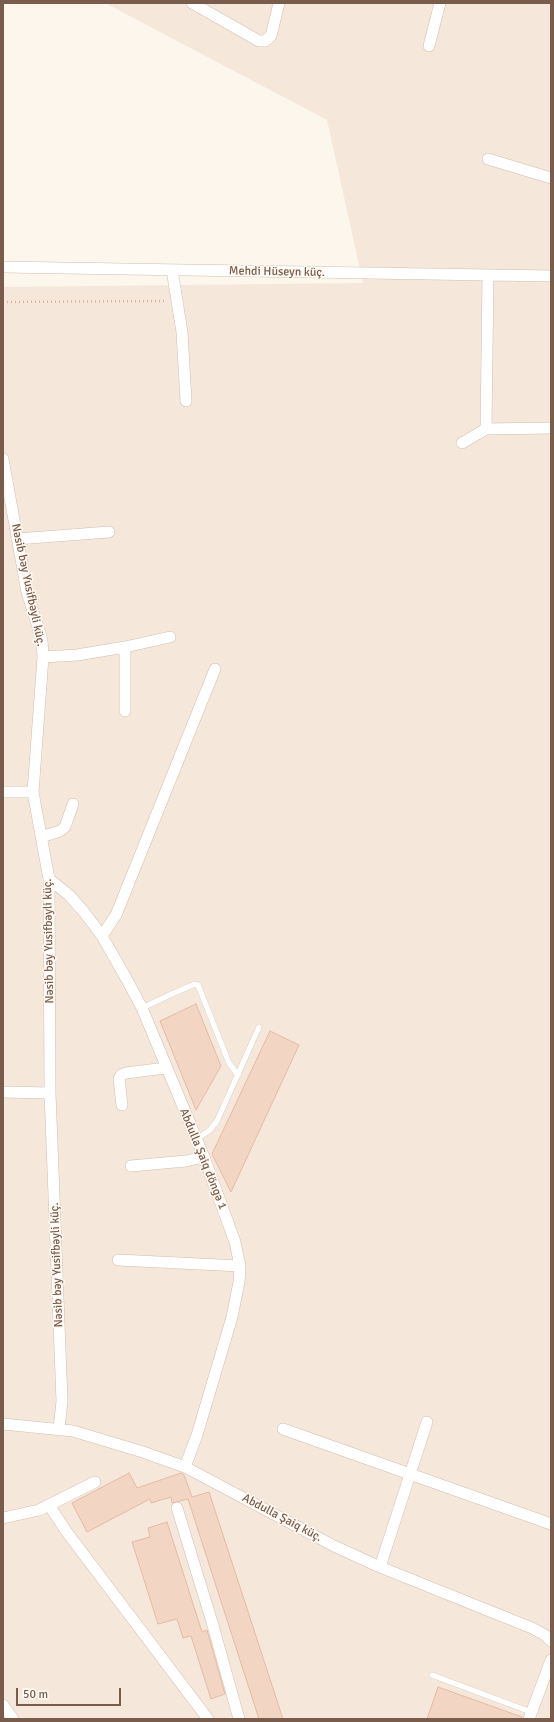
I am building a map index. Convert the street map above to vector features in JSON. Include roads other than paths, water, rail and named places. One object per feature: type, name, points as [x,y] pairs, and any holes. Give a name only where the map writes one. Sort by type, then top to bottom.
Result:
[{"type":"street","points":[[192,3],[260,41],[265,41],[271,36],[279,3]]},
{"type":"street","points":[[429,46],[440,3]]},
{"type":"street","points":[[488,159],[551,176]]},
{"type":"street","name":"Mehdi Hüseyn küç.","points":[[3,267],[551,276]]},
{"type":"street","points":[[172,270],[182,332],[186,402]]},
{"type":"street","points":[[486,429],[488,276]]},
{"type":"street","points":[[462,443],[486,429],[551,428]]},
{"type":"street","name":"Nəsib bəy Yusifbəyli küç.","points":[[3,459],[5,479],[27,592],[42,640],[43,657],[33,792],[49,879],[50,1093],[62,1401],[59,1429]]},
{"type":"street","points":[[17,539],[109,532]]},
{"type":"street","points":[[43,657],[77,655],[125,647],[170,637]]},
{"type":"street","points":[[124,711],[125,647]]},
{"type":"street","points":[[102,936],[116,915],[215,669]]},
{"type":"street","points":[[3,792],[33,792]]},
{"type":"street","points":[[41,837],[60,831],[65,827],[72,804]]},
{"type":"street","name":"Abdulla Şaiq döngə 1","points":[[49,879],[69,895],[102,936],[142,1008],[204,1157],[228,1219],[235,1242],[240,1266],[240,1282],[232,1317],[197,1435],[185,1467]]},
{"type":"street","points":[[122,1105],[119,1079],[121,1075],[126,1073],[166,1068]]},
{"type":"street","points":[[3,1092],[50,1093]]},
{"type":"street","points":[[131,1166],[186,1161],[204,1157]]},
{"type":"street","points":[[118,1260],[240,1266]]},
{"type":"street","points":[[380,1567],[427,1422]]},
{"type":"street","name":"Abdulla Şaiq küç.","points":[[3,1424],[73,1431],[131,1448],[185,1467],[334,1546],[380,1567],[532,1628],[545,1635],[551,1641]]},
{"type":"street","points":[[283,1429],[551,1524]]},
{"type":"street","points":[[3,1518],[39,1510],[95,1482]]},
{"type":"street","points":[[50,1505],[66,1531],[208,1719]]},
{"type":"street","points":[[177,1508],[212,1622],[239,1719]]},
{"type":"street","points":[[530,1715],[547,1680],[551,1660]]},
{"type":"street","points":[[3,1705],[14,1719]]},
{"type":"lane","points":[[142,1008],[174,992],[195,984],[198,985],[229,1063],[238,1075]]},
{"type":"lane","points":[[196,1139],[209,1131],[216,1121],[259,1027]]},
{"type":"lane","points":[[432,1675],[530,1715]]}]
